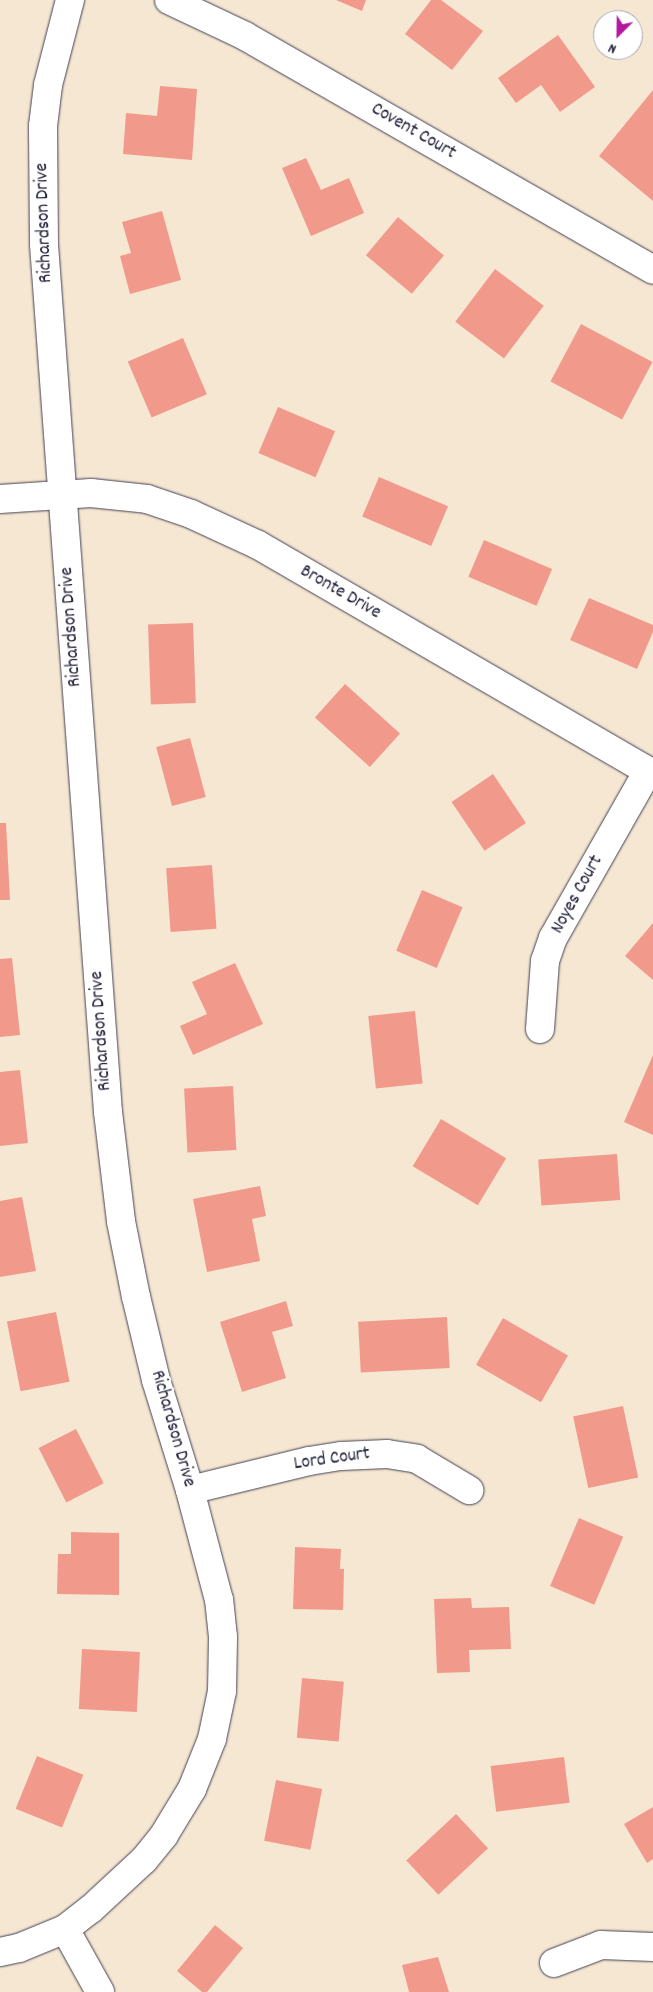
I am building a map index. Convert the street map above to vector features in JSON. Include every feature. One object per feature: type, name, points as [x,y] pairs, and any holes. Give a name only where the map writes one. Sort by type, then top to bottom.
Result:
[{"type":"street","name":"Richardson Drive","points":[[0,1952],[19,1948],[65,1929],[91,1909],[137,1866],[164,1834],[192,1789],[212,1739],[222,1691],[223,1637],[219,1600],[190,1490],[156,1380],[136,1297],[122,1221],[108,1112],[44,244],[42,159],[48,85],[70,0]]},
{"type":"street","name":"Covent Court","points":[[169,0],[246,36],[653,270]]},
{"type":"street","name":"Bronte Drive","points":[[0,499],[91,493],[147,499],[217,524],[258,545],[651,773]]},
{"type":"street","name":"Noyes Court","points":[[540,1029],[545,961],[553,938],[651,773]]},
{"type":"street","name":"Lord Court","points":[[190,1490],[309,1461],[341,1456],[387,1454],[417,1459],[469,1490]]},
{"type":"street","points":[[65,1929],[100,1992]]},
{"type":"street","points":[[554,1963],[601,1945],[653,1946]]},
{"type":"building","points":[[336,0],[366,0],[362,11]]},
{"type":"building","points":[[431,0],[441,0],[483,31],[452,70],[405,34]]},
{"type":"building","points":[[558,35],[595,87],[560,112],[541,85],[516,103],[498,78]]},
{"type":"building","points":[[160,86],[197,89],[192,160],[123,154],[126,113],[157,116]]},
{"type":"building","points":[[653,90],[653,201],[599,156]]},
{"type":"building","points":[[306,158],[321,190],[349,178],[364,213],[311,236],[282,168]]},
{"type":"building","points":[[162,211],[181,280],[130,294],[120,256],[131,253],[122,222]]},
{"type":"building","points":[[398,217],[444,256],[412,294],[366,255]]},
{"type":"building","points":[[495,269],[544,306],[504,358],[455,322]]},
{"type":"building","points":[[581,324],[653,362],[622,419],[550,381]]},
{"type":"building","points":[[183,338],[207,394],[152,418],[128,361]]},
{"type":"building","points":[[278,407],[335,431],[316,477],[258,453]]},
{"type":"building","points":[[379,477],[448,506],[431,546],[362,517]]},
{"type":"building","points":[[484,540],[552,569],[536,606],[468,577]]},
{"type":"building","points":[[589,598],[653,625],[653,632],[637,669],[570,640]]},
{"type":"building","points":[[193,623],[196,703],[151,705],[148,625]]},
{"type":"building","points":[[345,684],[400,734],[370,767],[315,717]]},
{"type":"building","points":[[190,738],[206,797],[172,806],[156,747]]},
{"type":"building","points":[[493,774],[526,823],[485,851],[452,802]]},
{"type":"building","points":[[0,823],[6,823],[10,900],[0,900]]},
{"type":"building","points":[[212,865],[216,929],[171,932],[166,868]]},
{"type":"building","points":[[422,890],[463,907],[437,968],[396,951]]},
{"type":"building","points":[[653,923],[653,980],[625,956]]},
{"type":"building","points":[[12,958],[20,1035],[0,1037],[0,959]]},
{"type":"building","points":[[235,963],[263,1024],[193,1055],[180,1026],[207,1014],[192,982]]},
{"type":"building","points":[[415,1011],[423,1084],[376,1089],[368,1016]]},
{"type":"building","points":[[653,1055],[653,1135],[624,1122]]},
{"type":"building","points":[[20,1070],[28,1143],[0,1146],[0,1072]]},
{"type":"building","points":[[233,1086],[236,1150],[187,1152],[184,1089]]},
{"type":"building","points":[[441,1119],[506,1158],[478,1205],[413,1166]]},
{"type":"building","points":[[617,1154],[620,1200],[541,1205],[538,1160]]},
{"type":"building","points":[[260,1186],[266,1216],[252,1219],[260,1261],[207,1272],[193,1199]]},
{"type":"building","points":[[22,1197],[36,1271],[0,1277],[0,1201]]},
{"type":"building","points":[[286,1301],[293,1326],[272,1332],[286,1378],[242,1392],[220,1322]]},
{"type":"building","points":[[56,1312],[70,1382],[20,1391],[7,1322]]},
{"type":"building","points":[[447,1317],[450,1368],[361,1373],[358,1322]]},
{"type":"building","points":[[503,1318],[568,1356],[541,1402],[476,1365]]},
{"type":"building","points":[[623,1406],[638,1477],[588,1488],[573,1417]]},
{"type":"building","points":[[76,1429],[104,1483],[66,1502],[39,1448]]},
{"type":"building","points":[[579,1518],[623,1537],[594,1605],[550,1586]]},
{"type":"building","points":[[71,1532],[119,1533],[119,1595],[57,1594],[58,1554],[71,1554]]},
{"type":"building","points":[[295,1547],[341,1549],[340,1569],[344,1569],[343,1610],[293,1609]]},
{"type":"building","points":[[471,1598],[472,1608],[509,1607],[511,1649],[469,1650],[470,1672],[437,1673],[434,1599]]},
{"type":"building","points":[[82,1649],[140,1652],[137,1712],[79,1709]]},
{"type":"building","points":[[302,1678],[344,1682],[339,1741],[297,1738]]},
{"type":"building","points":[[37,1756],[83,1775],[62,1828],[16,1809]]},
{"type":"building","points":[[564,1757],[570,1803],[496,1812],[491,1766]]},
{"type":"building","points":[[276,1780],[322,1789],[310,1850],[264,1841]]},
{"type":"building","points":[[653,1807],[653,1859],[647,1863],[624,1824]]},
{"type":"building","points":[[456,1814],[488,1848],[438,1895],[406,1860]]},
{"type":"building","points":[[215,1925],[243,1948],[207,1992],[202,1992],[177,1971]]},
{"type":"building","points":[[438,1957],[449,1992],[409,1992],[402,1965]]}]
